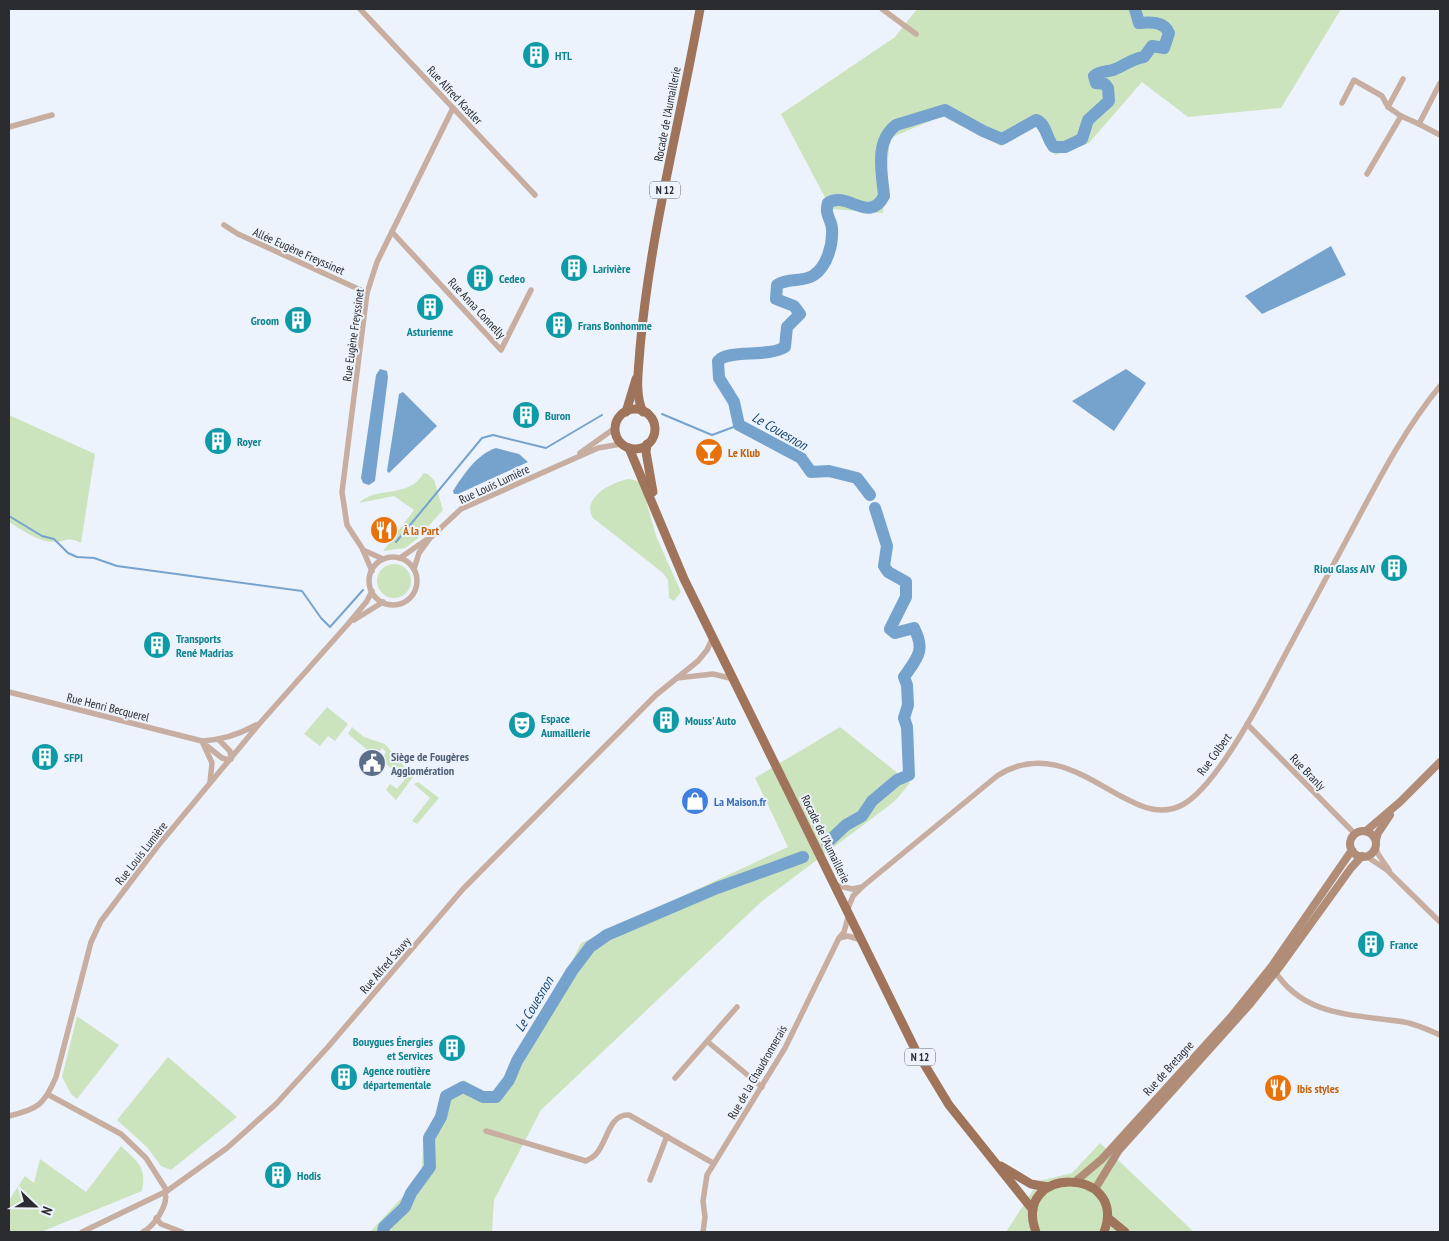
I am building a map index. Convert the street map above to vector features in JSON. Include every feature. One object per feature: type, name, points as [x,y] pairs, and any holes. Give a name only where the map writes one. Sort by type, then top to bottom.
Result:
[{"type":"main road","name":"Rocade de l'Aumaillerie","points":[[643,412],[638,372],[648,274],[700,9]]},
{"type":"main road","name":"Rocade de l'Aumaillerie","points":[[626,412],[638,372]]},
{"type":"main road","points":[[632,410],[643,412],[649,416],[654,427],[654,434],[647,444],[639,449],[625,446],[615,428],[617,421],[626,412],[632,410]]},
{"type":"main road","name":"Rocade de l'Aumaillerie","points":[[647,444],[648,464],[657,511]]},
{"type":"main road","name":"Rocade de l'Aumaillerie","points":[[625,446],[657,511],[672,550],[713,637],[861,940],[933,1080],[956,1113],[1033,1210]]},
{"type":"main road","points":[[1274,969],[1352,850],[1351,840],[1355,834],[1366,831],[1400,802],[1440,762]]},
{"type":"main road","points":[[1274,969],[1350,868],[1376,844],[1382,826],[1400,802]]},
{"type":"main road","points":[[1366,831],[1372,834],[1376,844]]},
{"type":"main road","points":[[1352,850],[1364,856]]},
{"type":"main road","points":[[1323,905],[1327,888]]},
{"type":"main road","name":"Rue de Bretagne","points":[[1076,1181],[1102,1159],[1274,969]]},
{"type":"main road","name":"Rue de Bretagne","points":[[1095,1189],[1119,1150],[1274,969]]},
{"type":"main road","name":"Rocade de l'Aumaillerie","points":[[996,1163],[1031,1184],[1048,1187]]},
{"type":"main road","points":[[1035,1231],[1033,1210],[1036,1201],[1048,1187],[1062,1181],[1076,1181],[1095,1189],[1106,1207],[1108,1218],[1104,1232]]},
{"type":"main road","points":[[1108,1218],[1124,1232]]},
{"type":"street","name":"Rue Alfred Kastler","points":[[360,9],[535,195]]},
{"type":"street","points":[[882,9],[916,34]]},
{"type":"street","points":[[1388,107],[1403,79]]},
{"type":"street","points":[[1342,103],[1354,80],[1382,96],[1388,107],[1401,116],[1440,135]]},
{"type":"street","points":[[1419,124],[1440,83]]},
{"type":"street","name":"Rue Eugène Freyssinet","points":[[372,571],[362,548],[347,525],[342,492],[368,293],[378,262],[453,108]]},
{"type":"street","points":[[9,127],[52,115]]},
{"type":"street","points":[[1367,174],[1401,116]]},
{"type":"street","name":"Allée Eugène Freyssinet","points":[[224,225],[238,234],[368,293]]},
{"type":"street","name":"Rue Anna Connelly","points":[[392,232],[501,350],[531,290]]},
{"type":"street","name":"Rue Colbert","points":[[848,913],[853,896],[862,887],[1007,770],[1035,763],[1061,766],[1075,770],[1141,806],[1156,810],[1166,810],[1185,803],[1201,789],[1247,724],[1371,494],[1420,410],[1440,386]]},
{"type":"street","name":"Rue Louis Lumière","points":[[573,459],[615,428]]},
{"type":"street","name":"Rue Louis Lumière","points":[[400,558],[430,538],[461,509],[598,448],[625,446]]},
{"type":"street","name":"Rue Louis Lumière","points":[[414,569],[419,553],[430,538]]},
{"type":"street","points":[[362,548],[384,559],[400,558],[414,569],[417,582],[411,596],[398,604],[383,602],[372,591],[370,581],[372,571],[384,559]]},
{"type":"street","name":"Rue Louis Lumière","points":[[9,1116],[30,1111],[39,1106],[49,1094],[56,1077],[91,942],[101,921],[209,784],[260,722],[348,624],[367,601],[372,591]]},
{"type":"street","name":"Rue Louis Lumière","points":[[348,624],[383,602]]},
{"type":"street","name":"Rue Alfred Sauvy","points":[[82,1232],[166,1192],[227,1148],[276,1104],[328,1047],[463,889],[656,695],[698,661],[707,650],[713,637]]},
{"type":"street","points":[[678,678],[713,674],[734,679]]},
{"type":"street","name":"Rue Henri Becquerel","points":[[9,692],[202,741],[219,740],[241,733],[260,722]]},
{"type":"street","name":"Rue Branly","points":[[1247,724],[1355,834]]},
{"type":"street","points":[[219,740],[230,751],[230,759]]},
{"type":"street","points":[[202,741],[212,763],[209,784]]},
{"type":"street","name":"Rue Henri Becquerel","points":[[202,741],[222,758],[230,759]]},
{"type":"street","points":[[1376,844],[1378,854],[1397,879],[1440,922]]},
{"type":"street","points":[[1364,856],[1397,879]]},
{"type":"street","points":[[835,885],[852,889],[862,887]]},
{"type":"street","name":"Rue de la Chaudronnerais","points":[[703,1232],[705,1217],[704,1190],[713,1163],[785,1048],[839,938],[844,932],[848,913]]},
{"type":"street","points":[[839,938],[848,936],[861,940]]},
{"type":"street","points":[[1274,969],[1294,993],[1310,1004],[1328,1011],[1406,1022],[1440,1035]]},
{"type":"street","points":[[675,1078],[737,1007]]},
{"type":"street","points":[[708,1042],[762,1087]]},
{"type":"street","points":[[49,1094],[121,1134],[146,1158],[166,1192],[165,1206],[143,1232]]},
{"type":"street","points":[[486,1131],[586,1161],[596,1154],[612,1124],[624,1115],[636,1119],[713,1163]]},
{"type":"street","points":[[650,1180],[667,1136]]},
{"type":"street","points":[[156,1218],[161,1224],[182,1232]]},
{"type":"green space","points":[[917,9],[1341,9],[1281,108],[1188,117],[1142,82],[1089,143],[1055,155],[1037,125],[1001,146],[942,116],[890,138],[883,213],[831,209],[781,114],[895,37]]},
{"type":"green space","points":[[9,415],[95,454],[81,543],[70,540],[54,542],[42,540],[9,522]]},
{"type":"green space","points":[[424,473],[434,480],[443,510],[417,539],[405,548],[383,551],[414,510],[394,496],[359,503],[374,495],[409,487]]},
{"type":"green space","points":[[629,479],[641,482],[656,536],[681,592],[674,601],[669,598],[668,580],[663,573],[593,518],[590,511],[594,498],[600,492],[607,487]]},
{"type":"green space","points":[[394,564],[406,569],[411,581],[406,593],[394,598],[382,593],[377,581],[382,569]]},
{"type":"green space","points":[[327,707],[348,724],[335,741],[328,736],[320,746],[304,734]]},
{"type":"green space","points":[[352,727],[364,737],[385,744],[413,777],[396,800],[386,790],[390,784],[397,789],[405,779],[381,760],[386,752],[382,748],[375,756],[348,734]]},
{"type":"green space","points":[[840,727],[910,783],[895,801],[761,902],[541,1110],[494,1200],[492,1232],[370,1232],[421,1177],[424,1133],[441,1117],[442,1095],[464,1080],[491,1099],[499,1094],[507,1075],[520,1069],[581,943],[788,847],[755,778]]},
{"type":"green space","points":[[418,782],[439,798],[417,824],[412,821],[430,798],[414,784]]},
{"type":"green space","points":[[77,1016],[119,1045],[77,1099],[71,1094],[62,1077]]},
{"type":"green space","points":[[168,1057],[237,1117],[171,1170],[161,1166],[147,1147],[117,1120]]},
{"type":"green space","points":[[1100,1143],[1194,1232],[1006,1232],[1039,1181],[1072,1173]]},
{"type":"green space","points":[[121,1146],[132,1156],[142,1170],[142,1191],[41,1232],[9,1232],[9,1200],[25,1176],[34,1183],[40,1159],[86,1192]]},
{"type":"water","points":[[1331,246],[1346,275],[1262,314],[1245,296]]},
{"type":"water","points":[[380,369],[387,371],[388,377],[375,481],[369,485],[363,483],[361,478],[376,375]]},
{"type":"water","points":[[1126,369],[1146,383],[1114,431],[1072,401]]},
{"type":"water","points":[[403,392],[437,426],[389,473],[387,471],[399,394]]},
{"type":"water","points":[[496,448],[519,454],[528,462],[458,494],[454,494],[453,491],[471,466],[483,455]]},
{"type":"waterway","name":"Le Couesnon","points":[[870,495],[857,478],[829,471],[811,472],[801,458],[739,425],[734,402],[719,378],[718,361],[730,355],[768,352],[785,347],[787,327],[800,314],[794,306],[776,299],[777,285],[786,281],[810,277],[819,271],[826,261],[832,235],[832,226],[827,211],[828,203],[835,200],[843,200],[865,208],[872,208],[884,196],[881,167],[882,149],[889,132],[896,125],[945,110],[1002,139],[1036,120],[1040,122],[1054,147],[1065,147],[1082,139],[1088,120],[1109,101],[1108,88],[1105,84],[1096,83],[1094,76],[1144,57],[1152,46],[1164,48],[1169,33],[1167,29],[1156,23],[1139,23],[1135,9]]},
{"type":"waterway","points":[[662,414],[712,435],[739,425]]},
{"type":"waterway","points":[[396,542],[482,438],[493,435],[546,448],[602,415]]},
{"type":"waterway","name":"Le Couesnon","points":[[827,843],[846,825],[862,816],[872,801],[897,780],[909,775],[907,727],[904,718],[908,705],[907,685],[904,677],[913,665],[920,649],[918,636],[914,628],[895,633],[890,629],[906,597],[906,582],[888,572],[884,566],[887,546],[875,508]]},
{"type":"waterway","points":[[9,516],[42,536],[54,539],[68,553],[77,557],[94,558],[117,566],[302,591],[321,618],[330,627],[363,590]]},
{"type":"waterway","name":"Le Couesnon","points":[[383,1232],[384,1227],[405,1207],[411,1193],[430,1167],[429,1138],[441,1117],[446,1096],[463,1087],[483,1097],[496,1097],[509,1080],[517,1061],[572,971],[590,947],[607,935],[717,888],[803,857]]},
{"type":"place","name":"HTL","points":[[536,55]]},
{"type":"place","name":"Larivière","points":[[574,268]]},
{"type":"place","name":"Cedeo","points":[[480,278]]},
{"type":"place","name":"Asturienne","points":[[430,307]]},
{"type":"place","name":"Groom","points":[[298,320]]},
{"type":"place","name":"Frans Bonhomme","points":[[559,325]]},
{"type":"place","name":"Buron","points":[[526,415]]},
{"type":"place","name":"Royer","points":[[218,441]]},
{"type":"place","name":"Le Klub","points":[[709,452]]},
{"type":"place","name":"À la Part","points":[[384,530]]},
{"type":"place","name":"Riou Glass AIV","points":[[1394,568]]},
{"type":"place","name":"Transports René Madrias","points":[[157,645]]},
{"type":"place","name":"Mouss' Auto","points":[[666,720]]},
{"type":"place","name":"Espace Aumaillerie","points":[[522,725]]},
{"type":"place","name":"SFPI","points":[[45,757]]},
{"type":"place","name":"Siège de Fougères Agglomération","points":[[372,763]]},
{"type":"place","name":"La Maison.fr","points":[[695,801]]},
{"type":"place","name":"France","points":[[1371,944]]},
{"type":"place","name":"Bouygues Énergies et Services","points":[[452,1048]]},
{"type":"place","name":"Agence routière départementale","points":[[344,1077]]},
{"type":"place","name":"Ibis styles","points":[[1278,1088]]},
{"type":"place","name":"Hodis","points":[[278,1175]]}]
